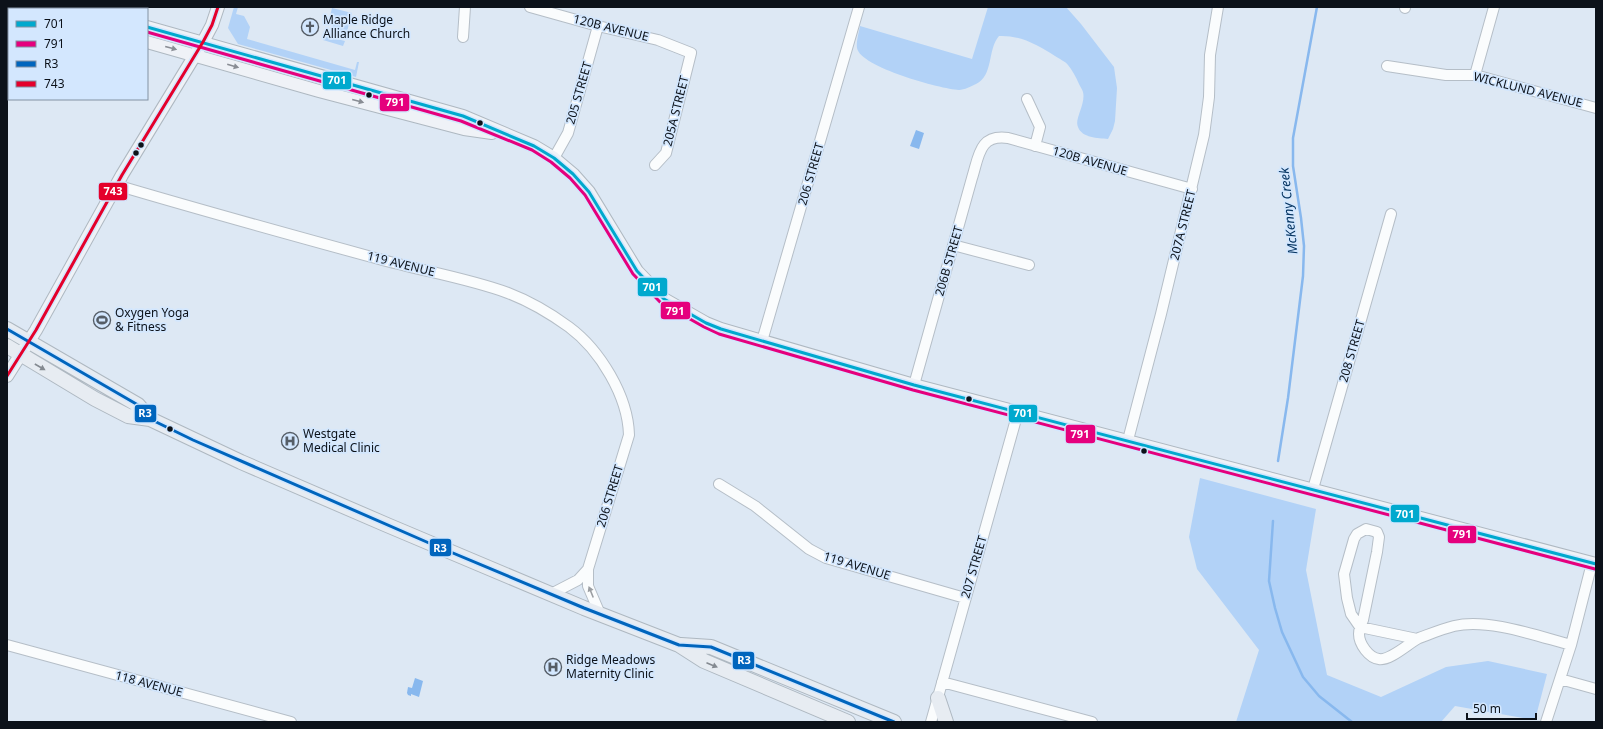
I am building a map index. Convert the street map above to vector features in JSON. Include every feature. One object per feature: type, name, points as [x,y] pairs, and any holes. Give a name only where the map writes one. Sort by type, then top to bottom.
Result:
[{"type":"highway","points":[[7,329],[138,405],[150,419]]},
{"type":"highway","points":[[7,346],[95,399],[128,416],[150,419],[241,462],[551,594],[679,645],[704,661],[848,722]]},
{"type":"highway","points":[[679,645],[711,647],[894,722]]},
{"type":"highway","points":[[938,698],[946,722]]},
{"type":"main road","points":[[7,376],[28,342],[116,185],[196,55],[212,25],[218,7]]},
{"type":"main road","points":[[148,27],[463,116],[534,146],[554,158],[573,174],[589,192],[637,271],[664,299],[706,323],[762,341],[914,385],[1128,440],[1594,564]]},
{"type":"main road","points":[[148,42],[319,91],[464,129],[512,136]]},
{"type":"street","points":[[463,37],[465,7]]},
{"type":"street","name":"120B AVENUE","points":[[530,7],[598,26],[658,40],[692,53]]},
{"type":"street","name":"206 STREET","points":[[762,341],[859,7]]},
{"type":"street","name":"207A STREET","points":[[1128,440],[1192,189],[1207,118],[1210,55],[1218,7]]},
{"type":"street","points":[[1475,75],[1494,7]]},
{"type":"street","name":"205 STREET","points":[[554,158],[568,133],[598,26]]},
{"type":"street","name":"205A STREET","points":[[656,165],[666,153],[692,53]]},
{"type":"street","name":"WICKLUND AVENUE","points":[[1388,66],[1446,75],[1475,75],[1596,108]]},
{"type":"street","points":[[1028,98],[1040,127],[1035,146]]},
{"type":"street","name":"120B AVENUE","points":[[988,140],[994,137],[1001,137],[1192,189]]},
{"type":"street","name":"206B STREET","points":[[914,385],[980,151],[988,140]]},
{"type":"street","name":"119 AVENUE","points":[[116,185],[386,261],[485,286],[523,299],[569,327],[593,347],[608,369],[615,383],[629,421]]},
{"type":"street","name":"208 STREET","points":[[1313,489],[1391,214]]},
{"type":"street","points":[[953,245],[1029,265]]},
{"type":"street","name":"207 STREET","points":[[931,722],[1018,412]]},
{"type":"street","name":"206 STREET","points":[[600,614],[588,586],[588,569],[629,435],[629,421]]},
{"type":"street","name":"119 AVENUE","points":[[719,484],[755,506],[808,549],[826,558],[965,598]]},
{"type":"street","points":[[1418,639],[1360,627],[1351,614],[1344,574],[1354,539],[1357,534],[1366,529],[1377,532],[1379,537],[1377,552],[1363,620],[1360,627],[1359,636],[1367,652],[1379,660],[1386,658],[1418,639],[1454,626],[1480,624],[1496,626],[1571,645]]},
{"type":"street","points":[[1546,722],[1571,645],[1594,564]]},
{"type":"street","points":[[551,594],[578,580],[588,569]]},
{"type":"street","name":"118 AVENUE","points":[[7,645],[268,719],[291,722]]},
{"type":"street","points":[[1560,679],[1596,689]]},
{"type":"street","points":[[942,682],[1092,722]]},
{"type":"shaded area","points":[[234,7],[238,7],[236,14],[244,16],[250,27],[247,39],[355,70],[357,62],[359,62],[356,77],[238,44],[228,28]]},
{"type":"shaded area","points":[[988,7],[1066,7],[1114,67],[1117,88],[1115,121],[1108,139],[1091,137],[1080,131],[1077,124],[1083,101],[1083,92],[1074,74],[1065,62],[1042,48],[1021,39],[999,36],[993,48],[986,75],[976,84],[959,90],[936,86],[902,76],[872,62],[862,55],[857,48],[860,26],[972,59]]},
{"type":"shaded area","points":[[332,8],[352,13],[345,39],[325,34],[325,31],[331,33],[335,18],[330,16]]},
{"type":"shaded area","points":[[324,36],[345,41],[343,46],[323,40]]},
{"type":"shaded area","points":[[916,130],[924,133],[919,149],[910,146]]},
{"type":"shaded area","points":[[1200,478],[1316,509],[1306,570],[1327,675],[1381,697],[1446,667],[1488,661],[1547,674],[1535,720],[1455,706],[1441,722],[1236,722],[1259,650],[1197,569],[1189,537]]},
{"type":"shaded area","points":[[415,678],[423,681],[419,697],[411,694],[411,696],[408,695],[407,693],[408,687],[412,688]]},
{"type":"waterway","name":"McKenny Creek","points":[[1278,461],[1288,398],[1303,276],[1304,246],[1293,166],[1293,138],[1317,7]]},
{"type":"waterway","name":"McKenny Creek","points":[[1273,521],[1269,581],[1282,632],[1303,677],[1319,696],[1352,722]]},
{"type":"transit line","name":"743","points":[[7,376],[36,330],[122,175],[203,42],[212,25],[218,7]]},
{"type":"transit line","name":"701","points":[[148,27],[463,116],[534,146],[554,158],[573,174],[589,192],[637,271],[664,299],[706,323],[721,329],[914,385],[1596,564]]},
{"type":"transit line","name":"791","points":[[148,32],[461,121],[532,150],[551,162],[570,178],[585,195],[633,274],[660,302],[719,334],[913,390],[1595,569]]},
{"type":"transit line","name":"R3","points":[[7,329],[138,405],[150,419],[193,440],[429,543],[584,608],[679,645],[711,647],[894,722]]},
{"type":"place","name":"Maple Ridge Alliance Church","points":[[310,27]]},
{"type":"place","name":"Oxygen Yoga & Fitness","points":[[102,320]]},
{"type":"place","name":"Westgate Medical Clinic","points":[[290,441]]},
{"type":"place","name":"Ridge Meadows Maternity Clinic","points":[[553,667]]}]
